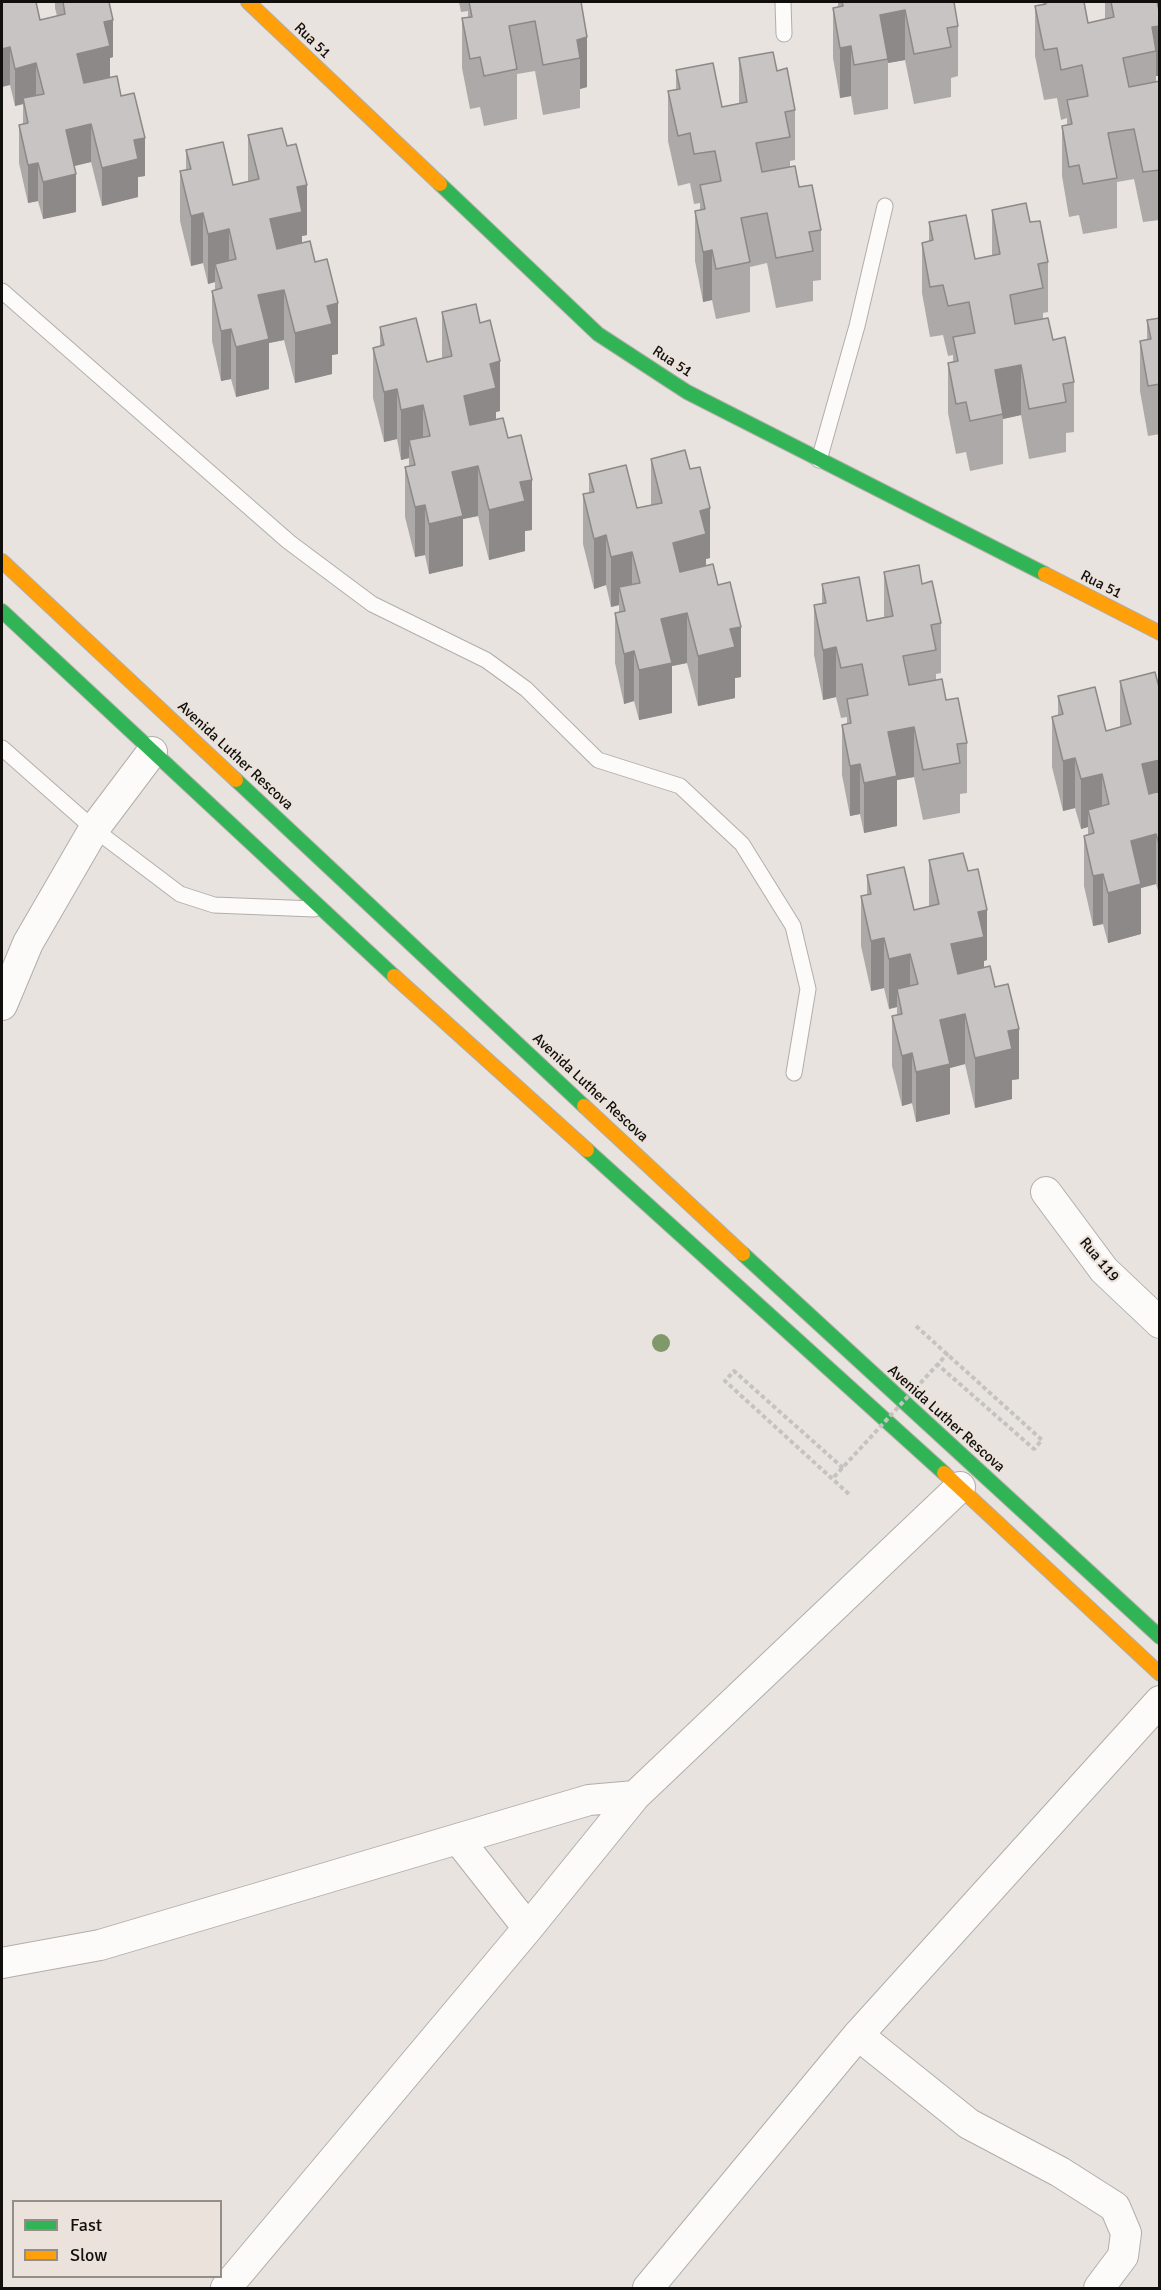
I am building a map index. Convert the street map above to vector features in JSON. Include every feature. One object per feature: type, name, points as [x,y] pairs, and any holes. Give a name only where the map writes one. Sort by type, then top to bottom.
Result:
[{"type":"main road","name":"Rua 51","points":[[248,2],[598,333],[687,392],[1160,633]]},
{"type":"main road","name":"Avenida Luther Rescova","points":[[2,561],[882,1384],[1160,1637]]},
{"type":"main road","points":[[2,611],[321,910],[960,1487],[1160,1674]]},
{"type":"street","points":[[2,1005],[28,943],[94,829],[152,752]]},
{"type":"street","name":"Rua 119","points":[[1046,1192],[1104,1270],[1160,1323]]},
{"type":"street","points":[[226,2289],[528,1928],[635,1796],[960,1487]]},
{"type":"street","points":[[648,2289],[858,2035],[1160,1701]]},
{"type":"street","points":[[2,1963],[100,1945],[590,1800],[635,1796]]},
{"type":"street","points":[[458,1839],[528,1928]]},
{"type":"street","points":[[858,2035],[969,2124],[1060,2172],[1114,2207],[1126,2233],[1123,2256],[1099,2289]]},
{"type":"lane","points":[[783,2],[784,34]]},
{"type":"lane","points":[[819,460],[857,326],[885,206]]},
{"type":"lane","points":[[2,291],[289,542],[372,604],[486,660],[526,689],[598,759],[680,786],[742,844],[793,926],[808,989],[794,1073]]},
{"type":"lane","points":[[2,748],[94,829],[180,894],[214,905],[321,910]]},
{"type":"path","points":[[916,1326],[1042,1440],[1034,1449],[937,1364]]},
{"type":"path","points":[[834,1477],[948,1353]]},
{"type":"path","points":[[843,1468],[734,1371],[725,1381],[850,1495]]},
{"type":"building","points":[[2,2],[36,2],[40,20],[65,14],[63,2],[109,2],[113,20],[104,22],[110,46],[77,54],[84,83],[117,76],[121,96],[134,93],[145,138],[134,140],[138,159],[102,168],[91,124],[66,130],[76,174],[43,182],[38,163],[28,165],[19,125],[28,123],[23,98],[44,94],[36,63],[15,69],[10,47],[2,49]]},
{"type":"building","points":[[469,2],[581,2],[587,37],[577,40],[580,58],[543,65],[535,21],[509,26],[517,69],[484,76],[480,57],[470,59],[462,18],[472,17]]},
{"type":"building","points":[[842,2],[954,2],[958,26],[947,28],[951,47],[914,54],[905,10],[880,15],[888,59],[854,65],[851,46],[840,48],[833,8],[843,6]]},
{"type":"building","points":[[1046,2],[1084,2],[1088,23],[1114,17],[1111,2],[1157,2],[1160,26],[1152,27],[1156,51],[1123,58],[1129,87],[1160,81],[1160,170],[1143,172],[1134,129],[1108,133],[1117,178],[1083,184],[1079,165],[1069,167],[1062,126],[1072,124],[1067,100],[1088,96],[1082,65],[1061,70],[1057,48],[1044,50],[1035,6],[1046,4]]},
{"type":"building","points":[[773,52],[777,71],[787,68],[795,110],[785,112],[790,137],[756,143],[762,172],[795,166],[799,187],[812,185],[821,230],[809,232],[813,251],[776,258],[767,213],[741,218],[750,262],[716,269],[712,250],[703,252],[695,211],[705,209],[700,185],[721,181],[715,151],[694,154],[690,133],[678,136],[668,91],[680,89],[676,70],[713,63],[722,107],[747,102],[739,58]]},
{"type":"building","points":[[282,128],[287,146],[296,144],[307,185],[297,187],[302,212],[270,219],[277,249],[310,241],[315,262],[327,259],[338,303],[327,306],[332,324],[295,333],[284,290],[258,295],[269,339],[236,347],[231,329],[221,331],[212,291],[222,288],[215,264],[236,259],[229,229],[208,234],[203,213],[191,216],[180,171],[191,169],[186,150],[223,142],[233,185],[259,179],[248,135]]},
{"type":"building","points":[[1026,203],[1030,222],[1040,221],[1048,262],[1038,264],[1043,288],[1010,295],[1015,324],[1048,318],[1053,340],[1065,337],[1074,382],[1063,384],[1066,402],[1029,409],[1021,365],[995,370],[1003,414],[970,421],[966,402],[956,404],[948,363],[958,361],[953,337],[975,333],[969,302],[948,306],[943,285],[930,287],[922,243],[933,240],[929,222],[966,215],[975,259],[1000,254],[992,210]]},
{"type":"building","points":[[476,304],[480,323],[490,320],[500,361],[490,364],[496,388],[464,396],[470,425],[503,418],[508,438],[521,435],[532,480],[520,482],[525,501],[489,510],[478,466],[452,472],[463,516],[429,524],[425,505],[415,507],[405,467],[415,465],[409,440],[430,436],[423,405],[401,410],[397,389],[384,392],[373,348],[384,345],[380,327],[416,318],[427,362],[452,356],[442,312]]},
{"type":"building","points":[[1160,318],[1160,384],[1148,386],[1140,341],[1151,339],[1147,320]]},
{"type":"building","points":[[685,450],[690,469],[700,467],[710,508],[700,511],[706,534],[673,543],[680,572],[713,564],[718,585],[730,582],[741,627],[730,629],[735,647],[698,656],[687,613],[661,619],[672,663],[639,670],[634,651],[624,654],[615,613],[625,611],[619,587],[640,583],[632,552],[611,557],[606,535],[594,539],[583,494],[594,492],[589,474],[626,465],[637,508],[662,503],[651,459]]},
{"type":"building","points":[[919,565],[922,584],[932,581],[941,623],[931,625],[936,650],[903,656],[909,685],[942,679],[946,700],[958,698],[967,743],[957,744],[960,763],[923,770],[914,727],[888,732],[897,776],[864,783],[860,764],[850,766],[842,725],[851,723],[847,699],[868,695],[862,664],[841,668],[836,647],[823,650],[814,605],[826,603],[822,584],[859,577],[867,621],[893,616],[884,572]]},
{"type":"building","points":[[1155,672],[1160,691],[1160,760],[1142,764],[1149,794],[1160,791],[1160,847],[1156,834],[1131,841],[1141,884],[1108,893],[1103,874],[1093,876],[1084,836],[1094,833],[1088,810],[1109,804],[1102,774],[1081,779],[1075,758],[1063,761],[1052,717],[1063,714],[1058,696],[1095,687],[1106,731],[1131,724],[1120,681]]},
{"type":"building","points":[[963,853],[968,871],[978,869],[987,910],[978,912],[984,937],[951,944],[958,974],[990,966],[995,987],[1008,984],[1019,1029],[1008,1031],[1012,1049],[975,1058],[965,1014],[940,1020],[950,1064],[916,1072],[912,1053],[902,1056],[892,1016],[902,1014],[897,989],[918,984],[910,954],[889,959],[884,938],[871,941],[861,896],[871,894],[867,875],[904,867],[914,910],[939,904],[929,860]]},
{"type":"traffic: fast","points":[[440,184],[598,334],[687,392],[1045,574]]},
{"type":"traffic: fast","points":[[2,611],[394,976]]},
{"type":"traffic: fast","points":[[236,780],[584,1106]]},
{"type":"traffic: fast","points":[[587,1150],[944,1473]]},
{"type":"traffic: fast","points":[[743,1254],[1160,1637]]},
{"type":"traffic: slow","points":[[248,2],[440,184]]},
{"type":"traffic: slow","points":[[2,561],[236,780]]},
{"type":"traffic: slow","points":[[1045,574],[1160,633]]},
{"type":"traffic: slow","points":[[394,976],[587,1150]]},
{"type":"traffic: slow","points":[[584,1106],[743,1254]]},
{"type":"traffic: slow","points":[[944,1473],[1160,1674]]}]
